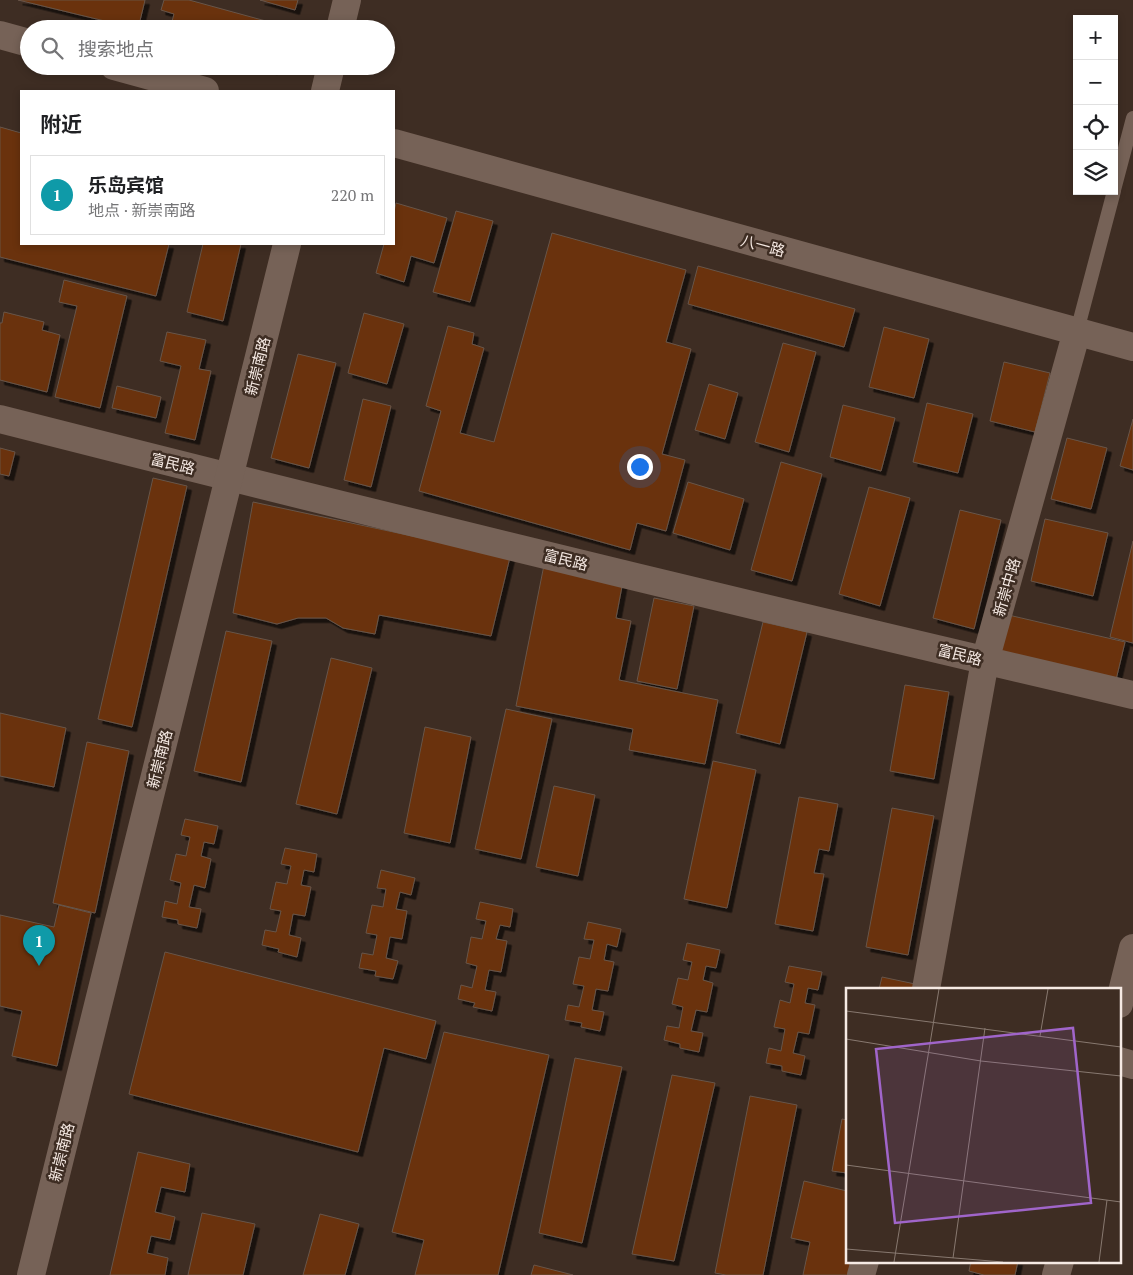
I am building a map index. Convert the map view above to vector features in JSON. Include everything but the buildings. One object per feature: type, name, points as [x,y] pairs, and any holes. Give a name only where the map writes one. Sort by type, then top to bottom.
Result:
[{"type":"street","points":[[342,20],[346,0]]},
{"type":"street","points":[[0,35],[20,41]]},
{"type":"street","points":[[147,75],[201,90]]},
{"type":"street","points":[[325,90],[329,75]]},
{"type":"street","name":"八一路","points":[[395,143],[1133,347]]},
{"type":"street","name":"新崇南路","points":[[31,1275],[288,245]]},
{"type":"street","name":"新崇中路","points":[[926,988],[985,661],[1077,332]]},
{"type":"street","name":"富民路","points":[[0,419],[229,477],[985,661],[1133,695]]},
{"type":"street","points":[[1120,1000],[1133,948]]},
{"type":"street","points":[[1120,1061],[1133,1065]]},
{"type":"street","points":[[861,1275],[865,1262]]},
{"type":"street","points":[[1056,1275],[1060,1262]]},
{"type":"lane","name":"新崇中路","points":[[1118,175],[1133,118]]},
{"type":"lane","name":"新崇中路","points":[[1077,332],[1113,195]]},
{"type":"place","name":"乐岛宾馆","points":[[39,966]]}]
